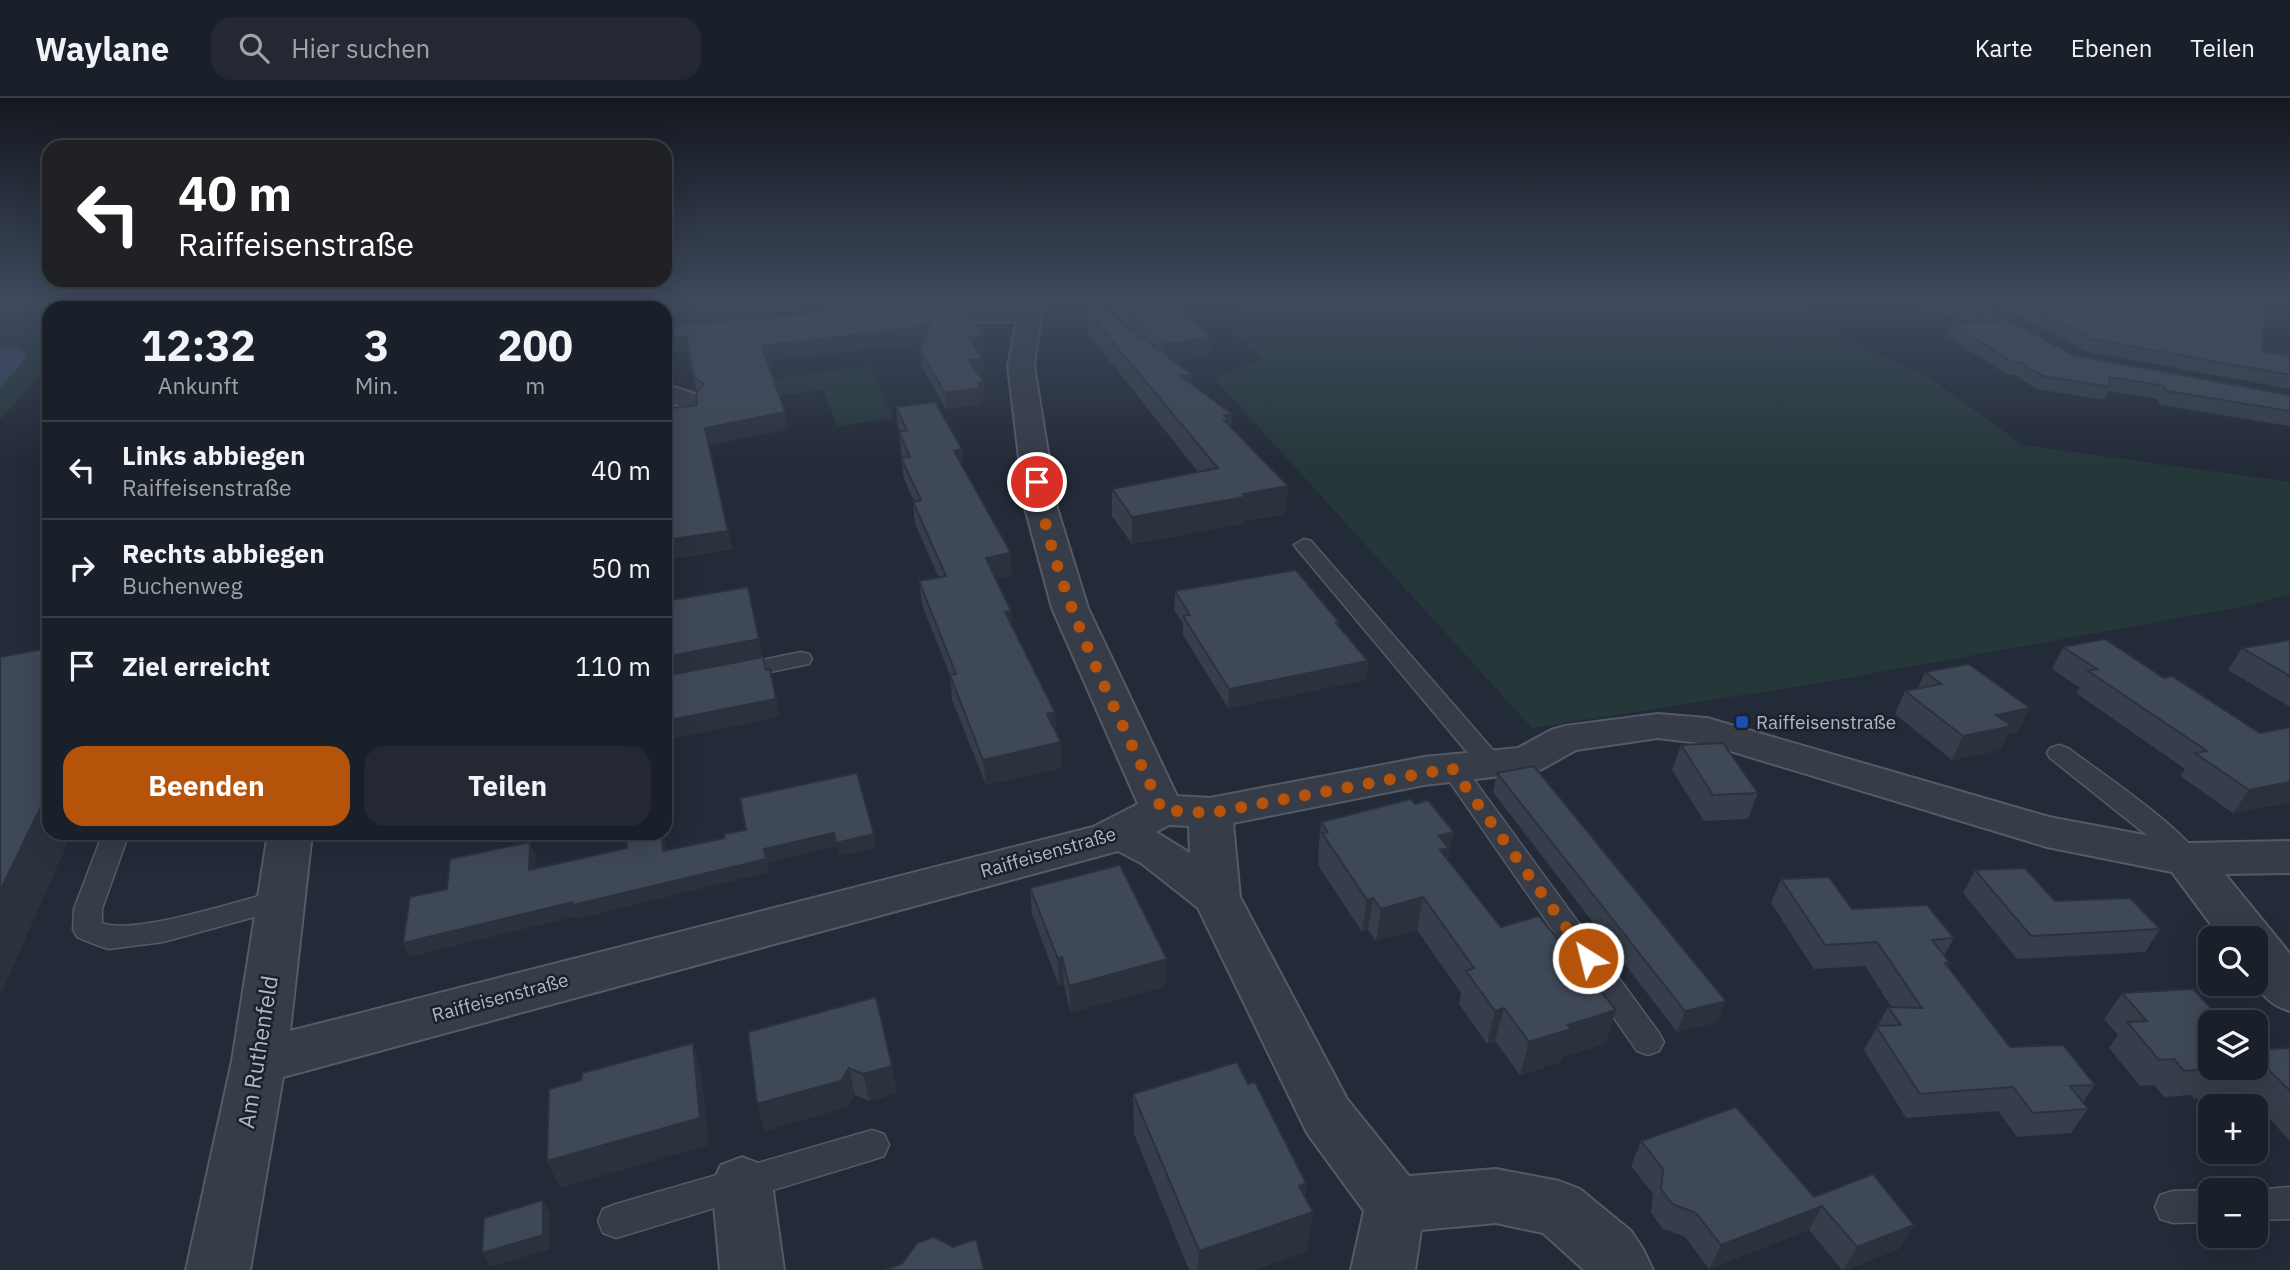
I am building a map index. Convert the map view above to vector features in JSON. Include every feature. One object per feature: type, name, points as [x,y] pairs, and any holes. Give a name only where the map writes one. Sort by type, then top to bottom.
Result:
[{"type":"street","points":[[1023,356],[1021,366],[1041,508],[1070,608],[1162,810],[1210,813],[1472,766],[1527,760],[1565,739],[1638,727],[1681,727],[1736,737],[2047,832],[2188,859],[2290,857]]},
{"type":"street","points":[[672,395],[692,402]]},
{"type":"street","name":"Raiffeisenstraße","points":[[259,1061],[1107,839],[1162,810]]},
{"type":"street","points":[[1210,813],[1216,897],[1327,1116],[1395,1205],[1383,1270]]},
{"type":"street","points":[[1119,833],[1157,852],[1216,897]]},
{"type":"street","name":"Am Ruthenfeld","points":[[218,1270],[259,1061],[289,840]]},
{"type":"street","points":[[2188,859],[2239,926]]},
{"type":"street","points":[[2268,963],[2290,991]]},
{"type":"street","points":[[742,1184],[752,1270]]},
{"type":"street","points":[[1395,1205],[1496,1196],[1559,1209],[1609,1252],[1621,1270]]},
{"type":"lane","points":[[1304,545],[1472,766],[1648,1042]]},
{"type":"lane","points":[[719,675],[801,659]]},
{"type":"lane","points":[[2059,753],[2158,831],[2188,859]]},
{"type":"lane","points":[[113,840],[88,909],[87,929],[109,938],[163,931],[281,900]]},
{"type":"lane","points":[[617,1221],[872,1145]]},
{"type":"lane","points":[[2268,1204],[2290,1203]]},
{"type":"lane","points":[[2173,1207],[2198,1206]]},
{"type":"shaded area","points":[[0,356],[42,356],[42,373],[0,420]]},
{"type":"shaded area","points":[[1258,356],[1880,356],[1923,373],[2023,445],[2290,482],[2290,594],[2246,606],[1813,684],[1532,728],[1214,378],[1261,359]]},
{"type":"shaded area","points":[[870,366],[894,418],[837,426],[823,390],[745,400],[741,383]]},
{"type":"water","points":[[0,356],[26,356],[22,363],[0,387]]},
{"type":"building","points":[[690,356],[765,356],[785,412],[705,428],[728,531],[672,539],[672,408],[697,405],[696,395],[704,384],[693,376]]},
{"type":"building","points":[[923,356],[980,356],[982,358],[969,360],[984,382],[978,383],[980,388],[945,393]]},
{"type":"building","points":[[1124,356],[1167,356],[1193,375],[1181,376],[1232,414],[1224,415],[1228,420],[1224,420],[1288,486],[1243,494],[1245,497],[1132,517],[1112,489],[1218,468]]},
{"type":"building","points":[[2003,356],[2077,356],[2290,395],[2290,411],[2167,391],[2164,386],[2109,377],[2110,387],[2042,376],[2020,362],[2013,362]]},
{"type":"building","points":[[2183,356],[2290,356],[2290,375]]},
{"type":"building","points":[[935,402],[962,449],[954,451],[1011,553],[986,558],[1011,611],[1005,612],[1055,712],[1047,714],[1061,742],[983,760],[950,675],[956,674],[919,581],[946,576],[913,502],[921,500],[901,458],[910,457],[899,432],[907,430],[896,407]]},
{"type":"building","points":[[1296,570],[1368,661],[1229,689],[1183,616],[1190,615],[1175,591]]},
{"type":"building","points":[[748,587],[759,639],[672,656],[672,600]]},
{"type":"building","points":[[2105,639],[2164,678],[2172,676],[2260,733],[2290,727],[2290,782],[2249,790],[2195,753],[2207,751],[2088,671],[2097,669],[2063,647]]},
{"type":"building","points":[[2290,640],[2290,676],[2242,648]]},
{"type":"building","points":[[42,649],[42,804],[0,891],[0,657]]},
{"type":"building","points":[[763,657],[766,670],[770,669],[776,699],[672,720],[672,675]]},
{"type":"building","points":[[1969,664],[2030,708],[1996,715],[2012,726],[1963,736],[1905,691],[1941,684],[1925,672]]},
{"type":"building","points":[[1723,743],[1758,793],[1713,795],[1681,745]]},
{"type":"building","points":[[1534,766],[1726,1001],[1685,1011],[1497,773]]},
{"type":"building","points":[[857,773],[874,834],[836,843],[834,833],[764,849],[766,859],[403,943],[410,897],[447,889],[450,859],[530,842],[529,870],[627,848],[626,840],[662,840],[663,851],[725,838],[724,834],[746,830],[740,798]]},
{"type":"building","points":[[1411,799],[1415,804],[1428,800],[1454,832],[1439,836],[1449,848],[1440,850],[1501,927],[1539,916],[1616,1010],[1568,1025],[1571,1029],[1529,1042],[1504,1008],[1495,1011],[1466,971],[1474,968],[1423,897],[1381,909],[1373,898],[1367,900],[1322,833],[1328,832],[1321,822]]},
{"type":"building","points":[[1120,865],[1167,959],[1069,986],[1062,957],[1058,959],[1030,888]]},
{"type":"building","points":[[2025,868],[2055,901],[2130,898],[2160,929],[2031,936],[1975,870]]},
{"type":"building","points":[[1829,877],[1852,909],[1927,905],[1954,938],[1932,940],[1950,963],[1945,963],[2010,1047],[2063,1045],[2095,1085],[2070,1086],[2088,1109],[2033,1113],[2013,1087],[1920,1094],[1876,1026],[1901,1025],[1888,1007],[1922,1008],[1877,942],[1825,945],[1781,879]]},
{"type":"building","points":[[2193,989],[2213,1010],[2198,1010],[2198,1070],[2184,1071],[2174,1059],[2159,1060],[2127,1022],[2147,1021],[2122,993]]},
{"type":"building","points":[[876,997],[892,1066],[863,1074],[849,1068],[841,1081],[757,1104],[748,1032]]},
{"type":"building","points":[[693,1043],[700,1118],[547,1161],[549,1089],[582,1080],[582,1073]]},
{"type":"building","points":[[2268,1046],[2271,1049],[2290,1048],[2290,1091],[2269,1070]]},
{"type":"building","points":[[1237,1062],[1248,1084],[1255,1082],[1306,1183],[1299,1186],[1313,1212],[1199,1251],[1133,1094]]},
{"type":"building","points":[[1736,1107],[1814,1197],[1873,1174],[1914,1225],[1857,1247],[1822,1206],[1721,1245],[1696,1213],[1672,1204],[1661,1189],[1663,1169],[1641,1141]]},
{"type":"building","points":[[543,1200],[543,1235],[482,1253],[484,1218]]},
{"type":"building","points":[[934,1237],[953,1247],[976,1239],[984,1270],[882,1270],[902,1264],[917,1243]]},
{"type":"place","name":"Raiffeisenstraße","points":[[1742,722]]},
{"type":"route","points":[[1037,482],[1041,508],[1070,608],[1162,810],[1210,813],[1424,771],[1452,768],[1588,958]]}]
